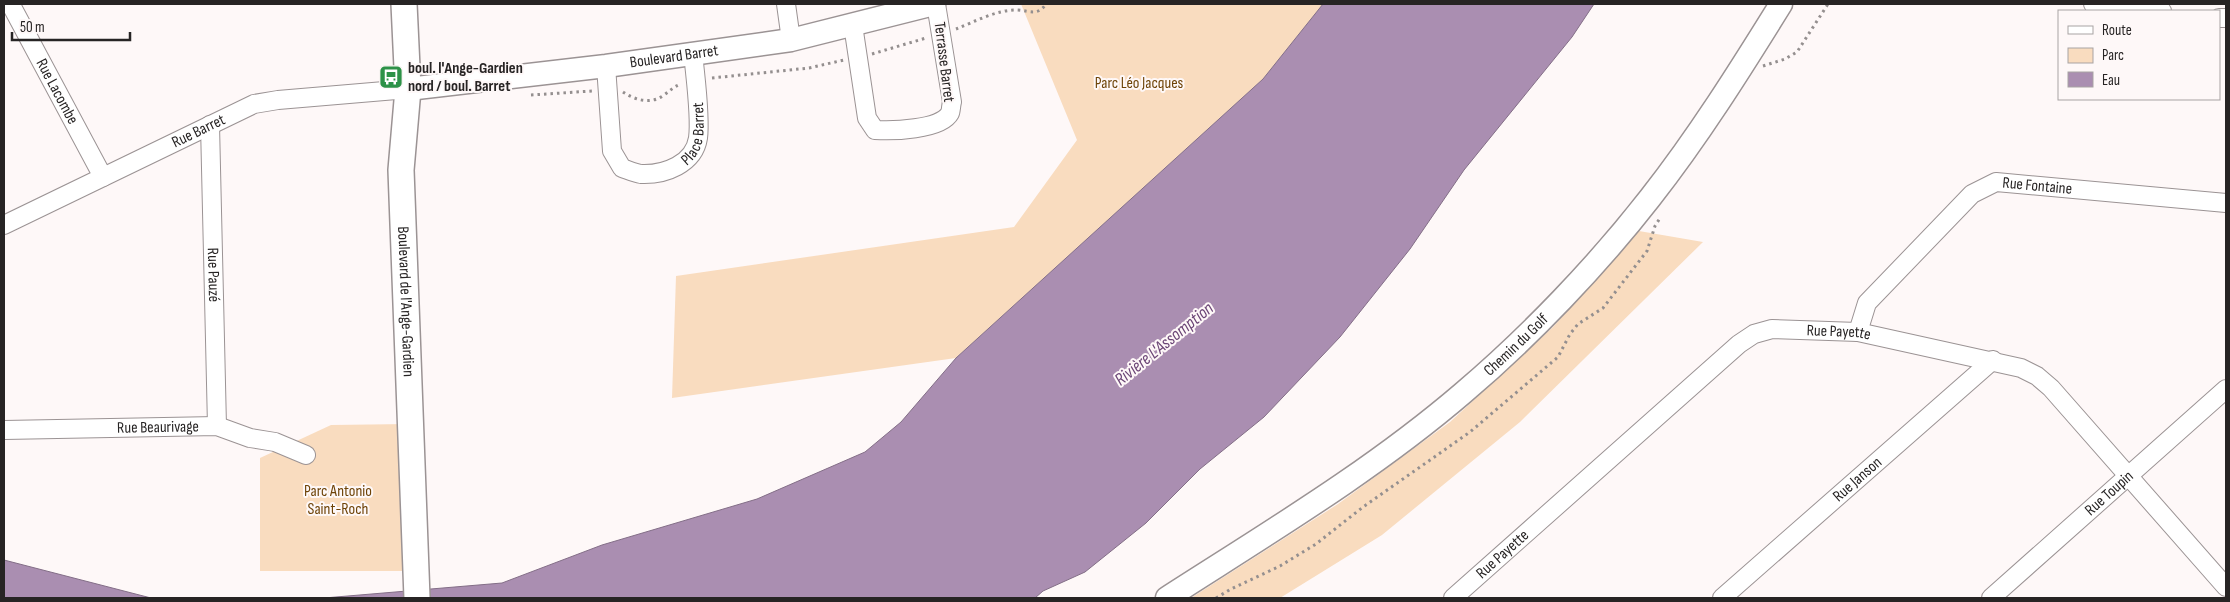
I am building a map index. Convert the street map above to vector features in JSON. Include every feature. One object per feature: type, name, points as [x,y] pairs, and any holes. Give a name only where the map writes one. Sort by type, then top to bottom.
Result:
[{"type":"main road","name":"Boulevard de l'Ange-Gardien","points":[[404,4],[408,89],[402,170],[417,587]]},
{"type":"street","points":[[786,4],[791,40]]},
{"type":"street","name":"Boulevard Barret","points":[[408,89],[606,66],[693,52],[791,40],[935,4]]},
{"type":"street","name":"Terrasse Barret","points":[[853,25],[867,118],[875,130],[894,131],[932,125],[943,120],[950,113],[952,102],[935,4]]},
{"type":"street","name":"Chemin du Golf","points":[[1167,598],[1324,497],[1400,443],[1463,393],[1520,342],[1610,246],[1650,199],[1728,89],[1781,4]]},
{"type":"street","points":[[2093,4],[2152,10]]},
{"type":"street","name":"Rue Lacombe","points":[[9,5],[103,177]]},
{"type":"street","name":"Place Barret","points":[[606,66],[612,152],[622,168],[640,174],[664,171],[679,166],[691,155],[698,139],[693,52]]},
{"type":"street","name":"Rue Barret","points":[[4,225],[254,104],[278,100],[408,89]]},
{"type":"street","name":"Rue Pauzé","points":[[210,124],[216,426]]},
{"type":"street","name":"Rue Fontaine","points":[[1858,332],[1867,303],[1972,194],[1996,182],[2226,203]]},
{"type":"street","name":"Rue Payette","points":[[1453,598],[1740,344],[1754,334],[1772,329],[1858,332],[1993,360],[2021,368],[2037,376],[2051,388],[2226,586]]},
{"type":"street","name":"Rue Janson","points":[[1722,598],[1993,360]]},
{"type":"street","name":"Rue Toupin","points":[[1991,598],[2226,389]]},
{"type":"street","name":"Rue Beaurivage","points":[[4,430],[216,426],[250,438],[275,442],[306,455]]},
{"type":"green space","name":"Parc Léo Jacques","points":[[1021,4],[1323,4],[1263,79],[956,358],[672,398],[676,276],[1014,227],[1077,140]]},
{"type":"green space","points":[[1639,231],[1703,242],[1520,422],[1382,535],[1280,598],[1191,598],[1338,504],[1450,422],[1553,327]]},
{"type":"green space","name":"Parc Antonio Saint-Roch","points":[[408,424],[410,571],[260,571],[260,458],[331,425]]},
{"type":"water","name":"Rivière L'Assomption","points":[[1323,4],[1594,4],[1572,37],[1464,170],[1410,249],[1340,337],[1264,417],[1200,469],[1146,523],[1085,572],[1043,591],[1035,598],[324,598],[502,583],[602,545],[757,499],[865,452],[901,422],[956,358],[1263,79]]},
{"type":"water","points":[[4,560],[151,598],[4,598]]},
{"type":"place","name":"boul. l'Ange-Gardien nord / boul. Barret","points":[[391,77]]}]
